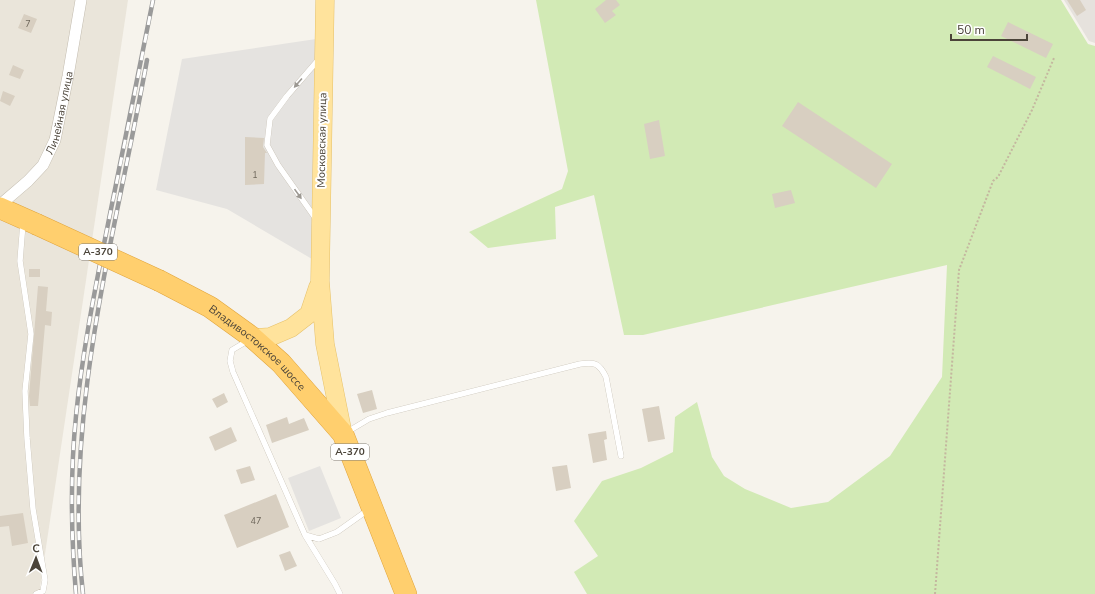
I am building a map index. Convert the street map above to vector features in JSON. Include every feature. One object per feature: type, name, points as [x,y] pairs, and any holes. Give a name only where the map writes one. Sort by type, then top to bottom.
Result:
[{"type":"highway","name":"Владивостокское шоссе","points":[[0,208],[160,280],[210,307],[253,338],[281,363],[343,434],[406,594]]},
{"type":"main road","name":"Московская улица","points":[[325,0],[320,281],[325,344],[343,434]]},
{"type":"main road","name":"Московская улица","points":[[253,338],[270,337],[291,328],[309,314],[320,281]]},
{"type":"street","name":"Линейная улица","points":[[0,205],[28,181],[43,165],[55,140],[81,0]]},
{"type":"lane","points":[[321,227],[278,165],[267,145],[270,119],[287,96],[324,54]]},
{"type":"lane","points":[[30,221],[20,261],[31,334],[26,391],[27,438],[33,509],[45,580],[43,592],[36,594]]},
{"type":"lane","points":[[253,338],[232,350],[230,361],[233,372],[305,535],[340,594]]},
{"type":"lane","points":[[343,434],[369,419],[387,413],[580,364],[591,363],[600,366],[606,377],[621,456]]},
{"type":"lane","points":[[305,535],[319,539],[337,532],[372,507]]},
{"type":"path","points":[[935,594],[959,270],[993,181],[998,177],[1032,110],[1054,58]]},
{"type":"shaded area","points":[[0,0],[128,0],[39,594],[0,594]]},
{"type":"shaded area","points":[[1064,0],[1095,0],[1095,43],[1089,41]]},
{"type":"shaded area","points":[[316,39],[312,259],[227,209],[156,190],[182,59]]},
{"type":"shaded area","points":[[320,466],[341,518],[309,531],[288,478]]},
{"type":"green space","points":[[536,0],[1061,0],[1088,44],[1095,46],[1095,594],[587,594],[574,572],[598,556],[574,521],[602,481],[641,468],[673,452],[675,417],[697,402],[712,457],[724,476],[745,489],[791,508],[828,502],[890,456],[942,377],[947,265],[643,335],[624,335],[594,195],[555,207],[556,239],[488,248],[469,232],[562,189],[568,171]]},
{"type":"building","points":[[606,0],[616,0],[620,5],[612,11],[616,15],[605,23],[595,9]]},
{"type":"building","points":[[1067,0],[1080,0],[1086,10],[1077,16]]},
{"type":"building","points":[[24,14],[37,19],[31,33],[18,28]]},
{"type":"building","points":[[1008,22],[1053,44],[1046,58],[1001,36]]},
{"type":"building","points":[[993,56],[1036,77],[1030,89],[987,67]]},
{"type":"building","points":[[13,65],[24,70],[20,79],[9,75]]},
{"type":"building","points":[[3,91],[15,96],[10,106],[0,101]]},
{"type":"building","points":[[798,102],[892,164],[876,188],[782,126]]},
{"type":"building","points":[[659,120],[665,156],[650,159],[644,124]]},
{"type":"building","points":[[245,137],[264,138],[263,147],[267,153],[265,153],[264,184],[245,185]]},
{"type":"building","points":[[791,190],[795,203],[775,208],[772,194]]},
{"type":"building","points":[[29,269],[40,269],[40,277],[29,277]]},
{"type":"building","points":[[38,286],[48,287],[46,311],[52,312],[51,326],[45,325],[38,406],[30,406],[29,396]]},
{"type":"building","points":[[372,390],[377,409],[363,413],[357,394]]},
{"type":"building","points":[[224,393],[228,402],[217,408],[212,399]]},
{"type":"building","points":[[659,406],[665,439],[648,442],[642,409]]},
{"type":"building","points":[[287,417],[289,424],[304,418],[309,430],[272,443],[266,425]]},
{"type":"building","points":[[231,427],[237,441],[215,451],[209,437]]},
{"type":"building","points":[[606,431],[607,439],[604,440],[607,460],[593,463],[588,434]]},
{"type":"building","points":[[567,465],[571,488],[556,491],[552,467]]},
{"type":"building","points":[[250,466],[255,480],[241,484],[236,470]]},
{"type":"building","points":[[276,494],[289,527],[237,548],[224,515]]},
{"type":"building","points":[[23,513],[28,543],[12,546],[9,526],[0,527],[0,516]]},
{"type":"building","points":[[290,551],[297,566],[285,571],[279,555]]},
{"type":"railway","points":[[76,594],[72,527],[72,483],[74,438],[79,393],[85,347],[97,279],[153,0]]},
{"type":"railway","points":[[83,594],[79,527],[80,459],[86,392],[107,259],[147,60]]}]
